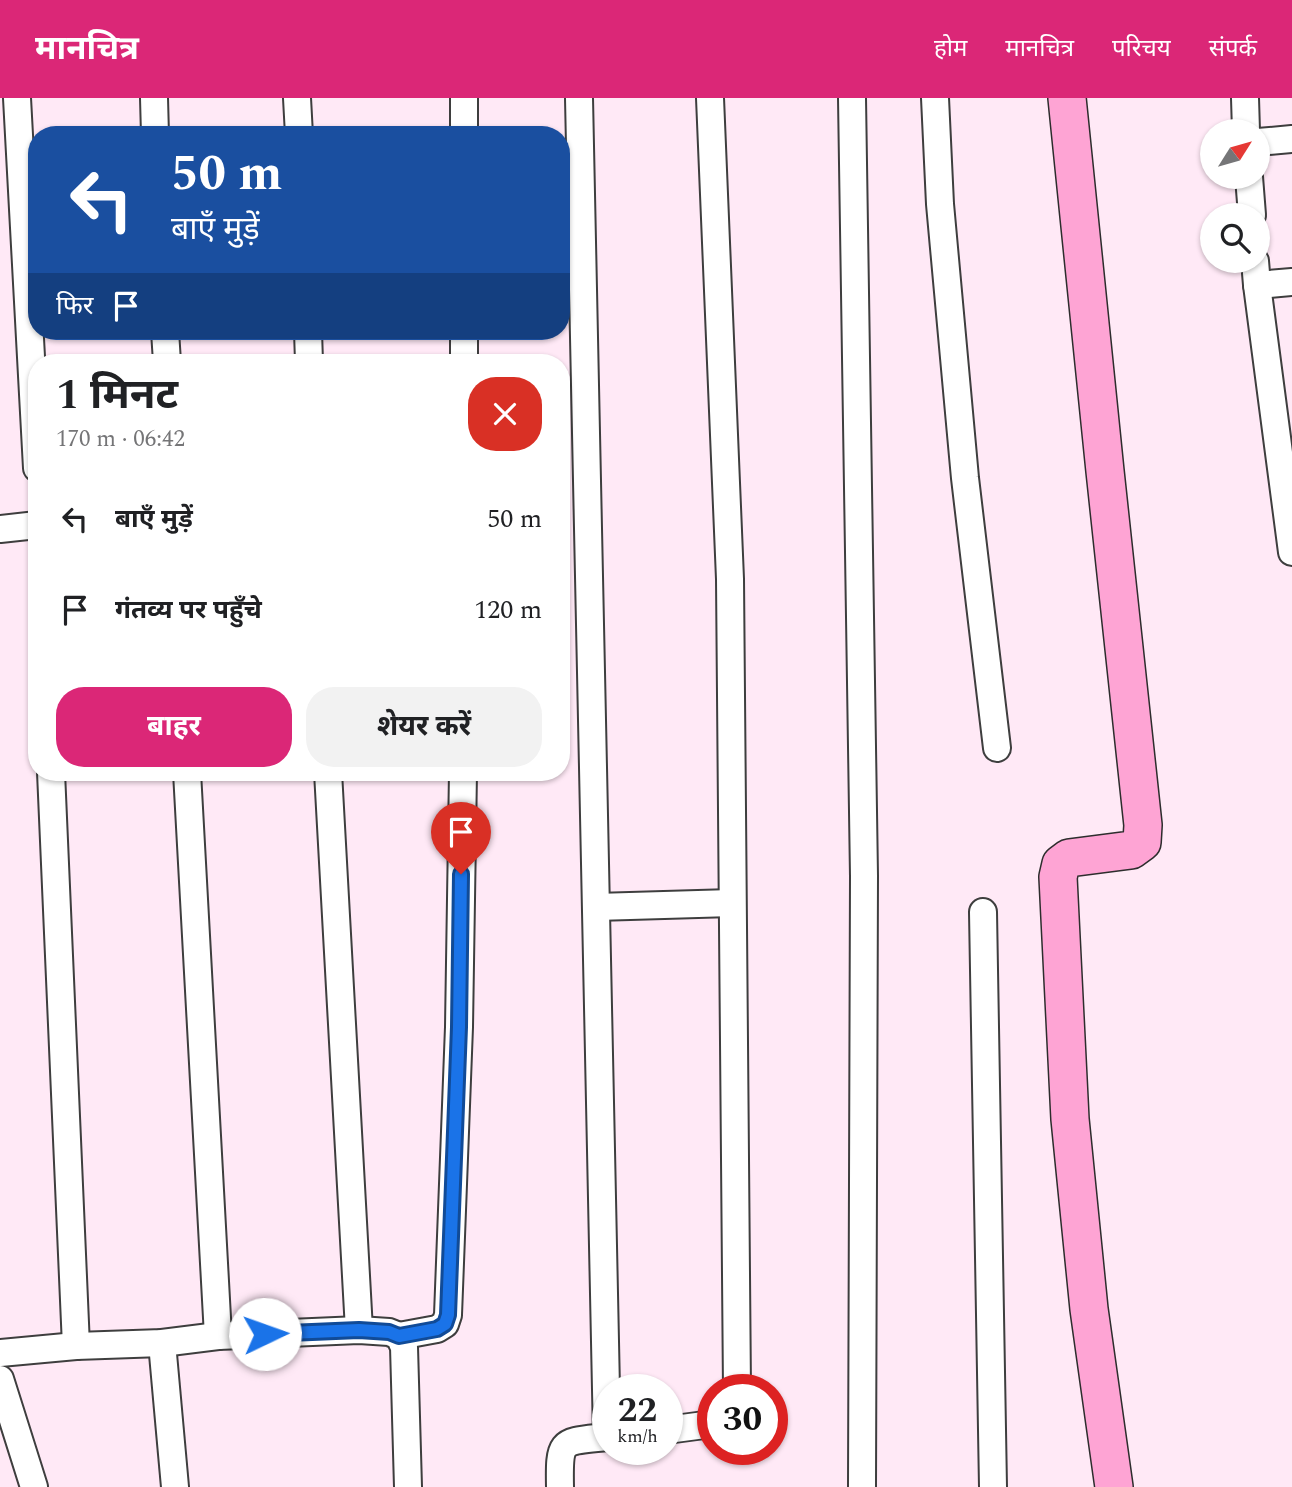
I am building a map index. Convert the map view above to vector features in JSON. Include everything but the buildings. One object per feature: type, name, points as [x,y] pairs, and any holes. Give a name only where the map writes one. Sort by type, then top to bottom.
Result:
[{"type":"street","points":[[17,98],[28,302]]},
{"type":"street","points":[[154,98],[155,126]]},
{"type":"street","points":[[297,98],[299,126]]},
{"type":"street","points":[[464,98],[464,126]]},
{"type":"street","points":[[579,98],[606,1374]]},
{"type":"street","points":[[710,98],[730,579],[737,1374]]},
{"type":"street","points":[[852,98],[864,876],[862,1487]]},
{"type":"street","points":[[935,98],[940,204],[964,466],[997,747]]},
{"type":"street","points":[[1067,98],[1143,825],[1142,842],[1131,850],[1069,858],[1061,864],[1058,877],[1070,1119],[1089,1309],[1114,1487]]},
{"type":"street","points":[[1245,98],[1246,119]]},
{"type":"street","points":[[1270,141],[1292,139]]},
{"type":"street","points":[[1292,282],[1256,273],[1282,402],[1292,552]]},
{"type":"street","points":[[0,528],[28,526]]},
{"type":"street","points":[[51,781],[76,1346]]},
{"type":"street","points":[[187,781],[218,1336]]},
{"type":"street","points":[[328,781],[359,1330]]},
{"type":"street","points":[[0,1353],[76,1346],[162,1343],[218,1336],[359,1330],[389,1332],[399,1336],[437,1329],[445,1324],[448,1315],[459,1027],[463,781]]},
{"type":"street","points":[[596,907],[732,903]]},
{"type":"street","points":[[983,912],[993,1487]]},
{"type":"street","points":[[399,1336],[404,1347],[408,1487]]},
{"type":"street","points":[[162,1343],[175,1487]]},
{"type":"street","points":[[0,1379],[34,1487]]},
{"type":"street","points":[[560,1487],[559,1460],[562,1449],[570,1441],[592,1439]]},
{"type":"route","points":[[265,1334],[359,1330],[389,1332],[399,1336],[437,1329],[445,1324],[448,1315],[459,1027],[461,874]]}]
